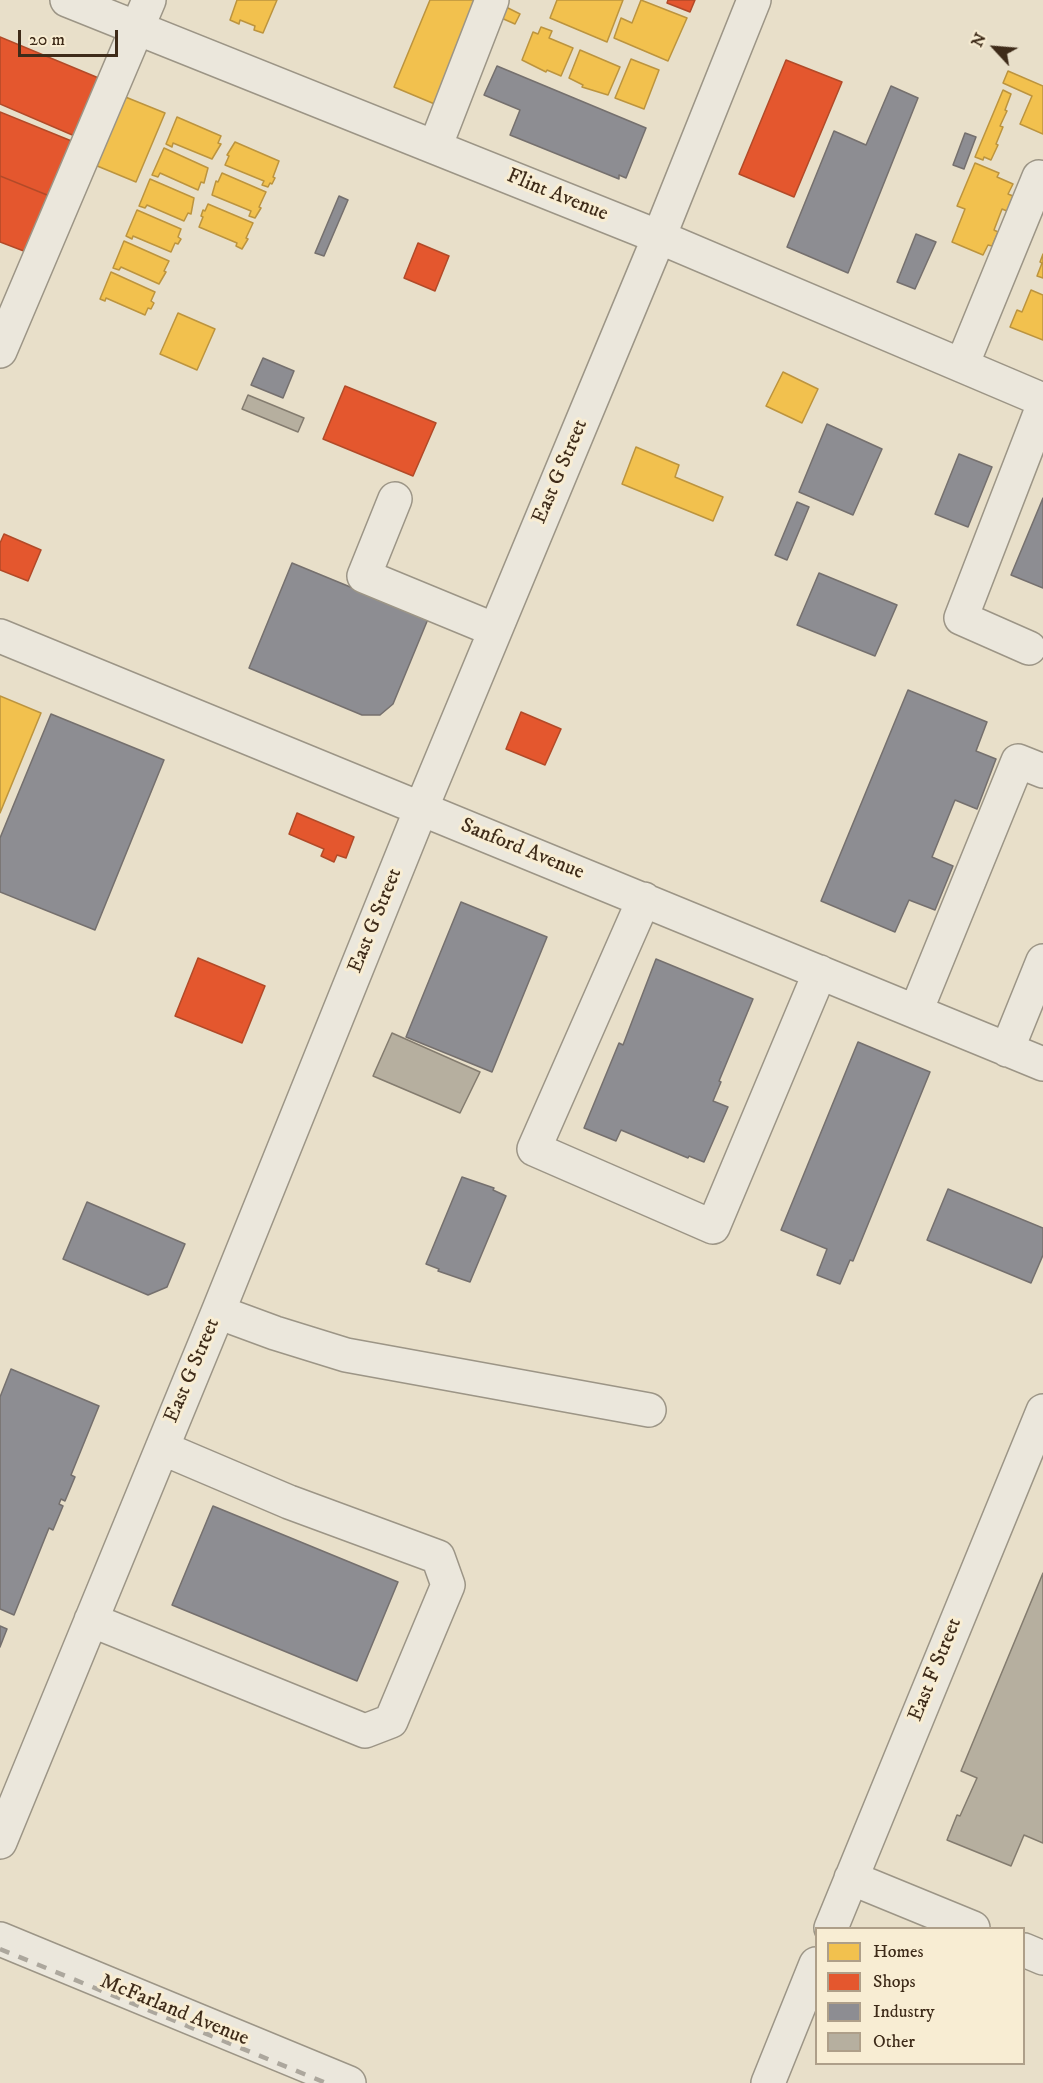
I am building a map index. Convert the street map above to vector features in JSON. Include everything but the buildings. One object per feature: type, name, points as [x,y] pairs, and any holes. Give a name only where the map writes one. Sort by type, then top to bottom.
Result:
[{"type":"street","name":"Flint Avenue","points":[[67,0],[143,14],[435,147],[659,237],[1043,400]]},
{"type":"street","points":[[435,147],[492,0]]},
{"type":"street","name":"East G Street","points":[[0,1842],[218,1312],[421,809],[659,237],[754,0]]},
{"type":"street","points":[[0,351],[143,14]]},
{"type":"street","points":[[962,365],[1039,177]]},
{"type":"street","points":[[1029,648],[961,618],[1043,406]]},
{"type":"street","points":[[395,499],[364,576],[495,630]]},
{"type":"street","name":"Sanford Avenue","points":[[0,636],[1043,1064]]},
{"type":"street","points":[[916,1011],[1018,761],[1043,771]]},
{"type":"street","points":[[644,899],[534,1149],[713,1227],[820,972]]},
{"type":"street","points":[[1007,1050],[1043,961]]},
{"type":"street","points":[[218,1312],[346,1355],[648,1410]]},
{"type":"street","name":"East F Street","points":[[832,1927],[1043,1412]]},
{"type":"street","points":[[91,1620],[365,1731],[390,1721],[448,1585],[438,1557],[289,1502],[162,1448]]},
{"type":"street","points":[[851,1878],[968,1927]]},
{"type":"street","name":"McFarland Avenue","points":[[0,1939],[349,2083]]},
{"type":"street","points":[[1025,1951],[1043,1958]]},
{"type":"street","points":[[768,2083],[815,1966]]},
{"type":"railway","points":[[0,1949],[326,2083]]}]
